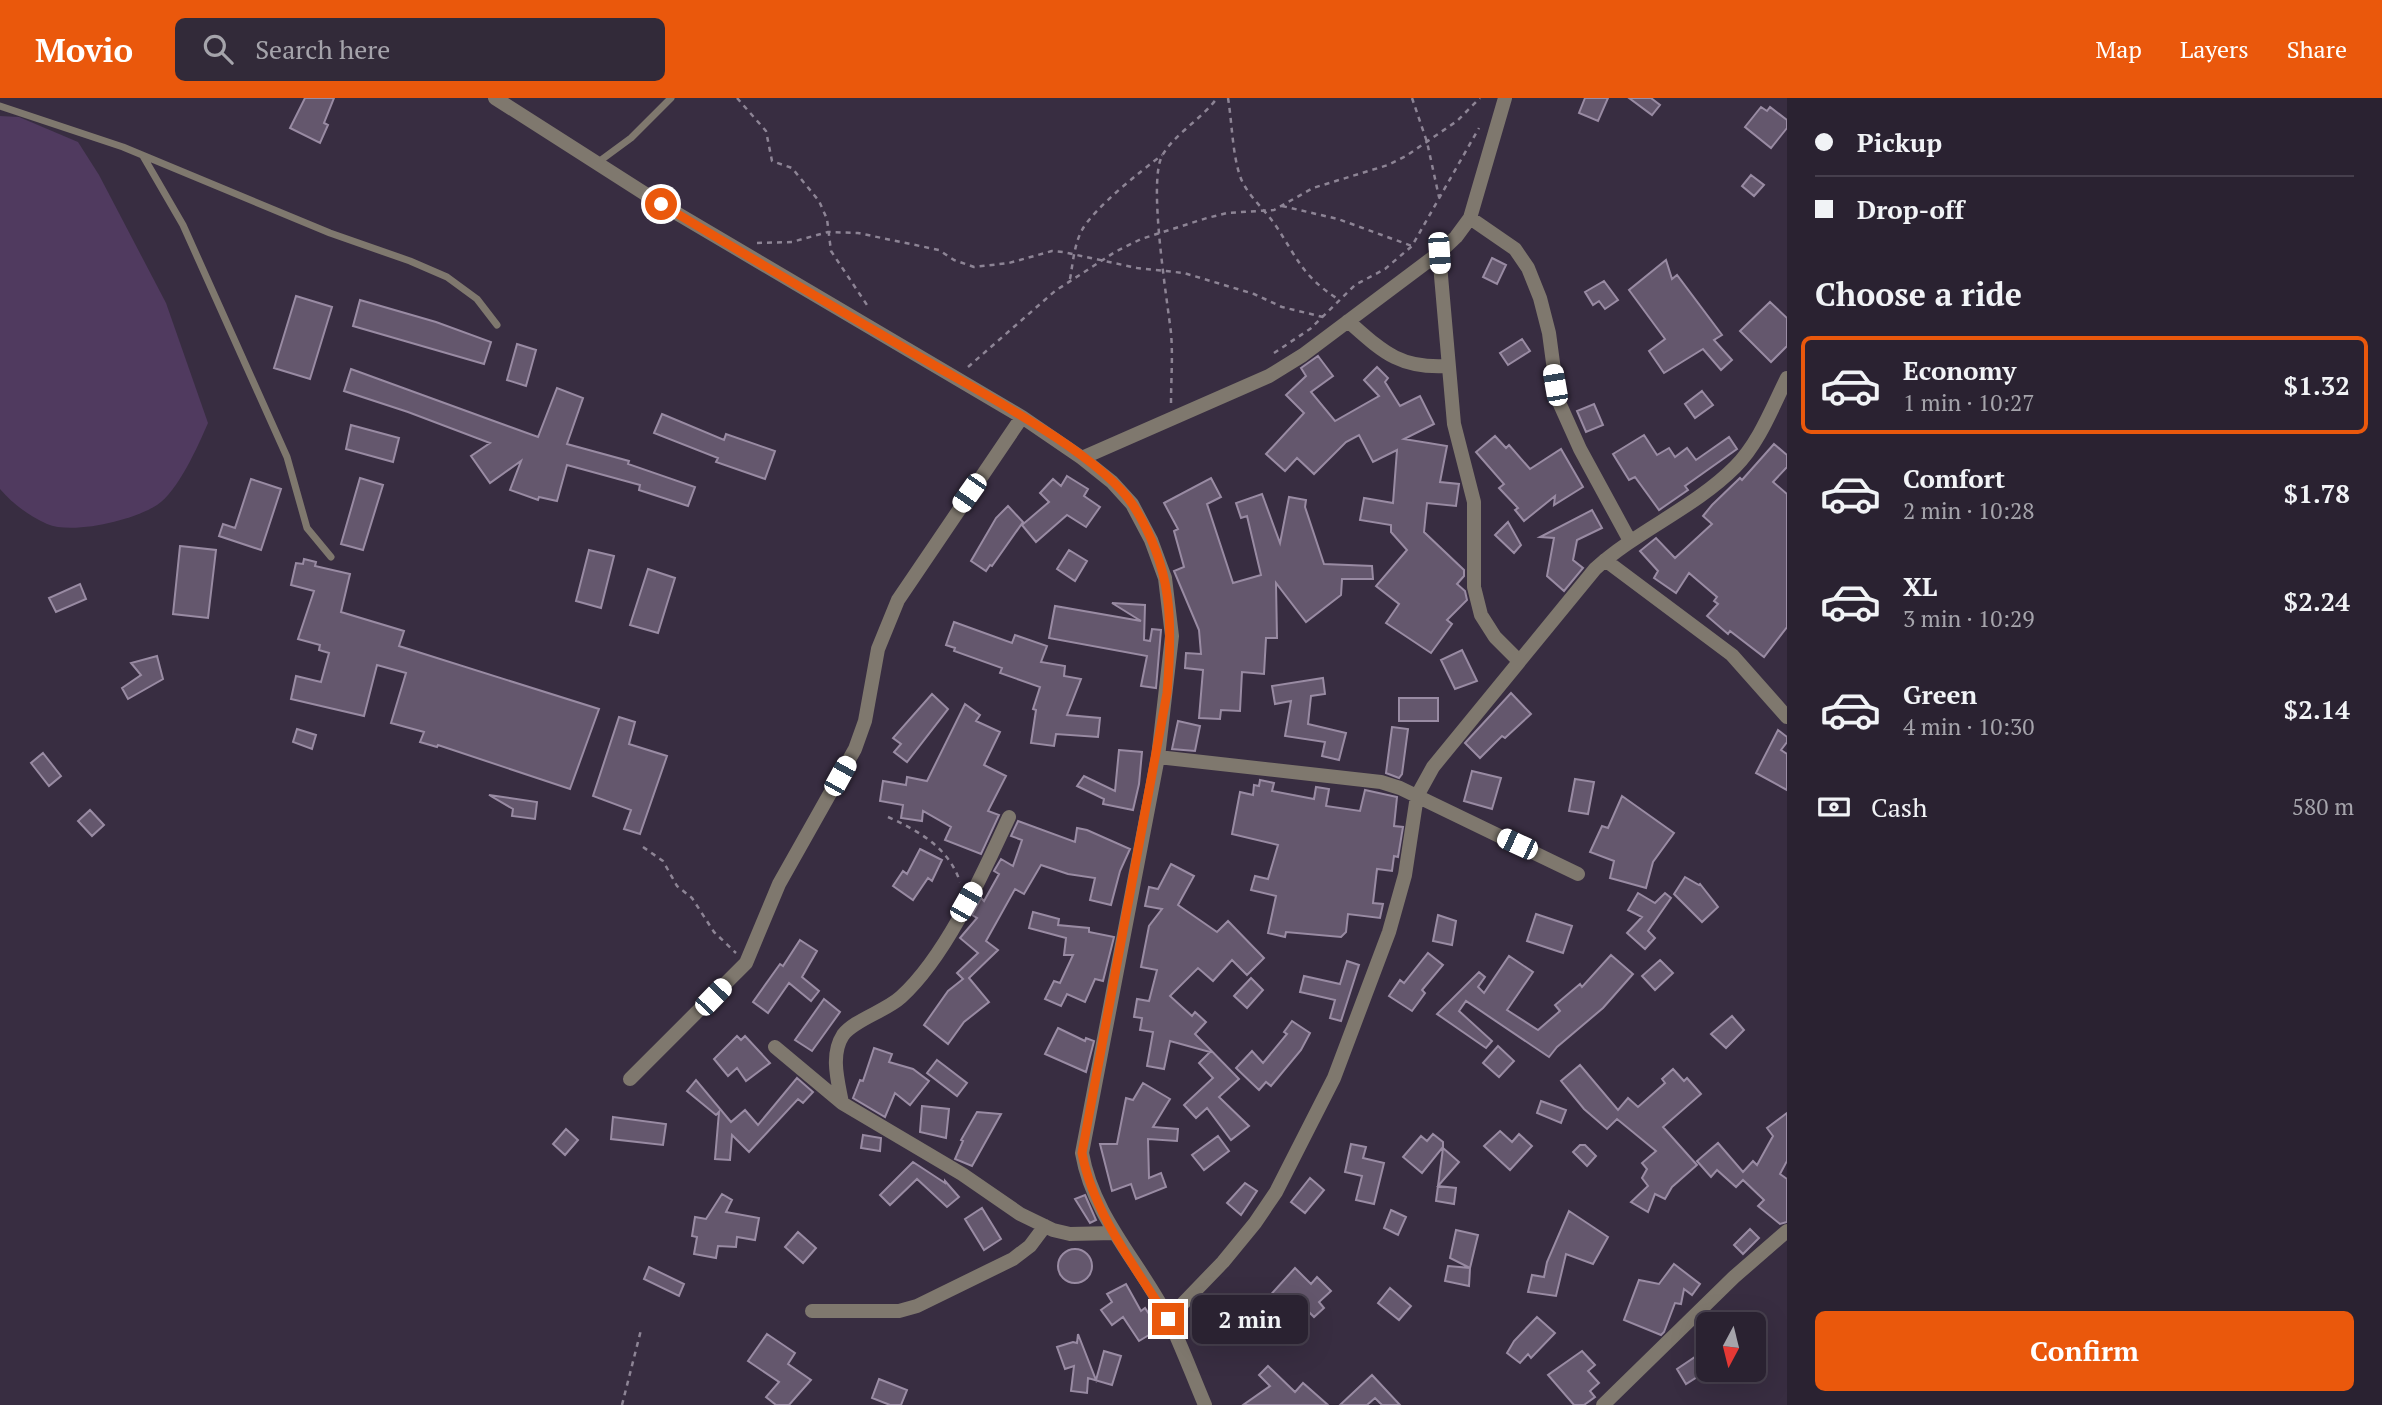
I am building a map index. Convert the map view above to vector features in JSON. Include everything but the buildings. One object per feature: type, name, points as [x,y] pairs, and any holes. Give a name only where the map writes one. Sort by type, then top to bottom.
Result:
[{"type":"street","points":[[495,98],[596,163],[1022,417],[1083,458],[1112,482],[1132,504],[1151,540],[1165,578],[1172,636],[1158,757],[1082,1153],[1086,1173],[1114,1233],[1168,1319],[1205,1405]]},
{"type":"street","points":[[1083,458],[1269,376],[1303,355],[1439,253],[1456,237],[1470,218],[1505,98]]},
{"type":"street","points":[[1470,218],[1515,249],[1528,268],[1540,298],[1549,333],[1558,400],[1580,449],[1630,541]]},
{"type":"street","points":[[1439,253],[1454,424],[1474,502],[1474,587],[1481,615],[1495,637],[1519,661]]},
{"type":"street","points":[[1348,321],[1396,359],[1428,367],[1448,366]]},
{"type":"street","points":[[1168,1319],[1223,1262],[1255,1223],[1276,1192],[1334,1078],[1389,932],[1405,875],[1417,796],[1440,757],[1605,560],[1713,486],[1737,465],[1761,429],[1787,378]]},
{"type":"street","points":[[630,1079],[746,962],[779,884],[855,748],[865,721],[878,649],[898,600],[1022,417]]},
{"type":"street","points":[[1605,560],[1732,655],[1787,717]]},
{"type":"street","points":[[1158,757],[1381,782],[1417,796],[1578,874]]},
{"type":"street","points":[[842,1103],[835,1061],[844,1033],[881,1012],[902,996],[935,956],[1009,817]]},
{"type":"street","points":[[775,1047],[842,1103],[962,1174],[1020,1214],[1070,1234],[1114,1233]]},
{"type":"street","points":[[812,1311],[899,1311],[917,1306],[1013,1259],[1030,1246],[1045,1226]]},
{"type":"street","points":[[1603,1405],[1734,1277],[1787,1231]]},
{"type":"lane","points":[[596,163],[645,126],[671,98]]},
{"type":"lane","points":[[0,106],[143,156],[246,200],[447,277],[477,299],[497,325]]},
{"type":"lane","points":[[143,156],[183,225],[282,445],[307,527],[331,557]]},
{"type":"path","points":[[737,98],[766,131],[772,161],[792,168],[825,210],[831,251],[875,316]]},
{"type":"path","points":[[1070,279],[1079,237],[1091,218],[1205,114],[1217,98]]},
{"type":"path","points":[[1228,98],[1239,175],[1276,226],[1298,264],[1323,289],[1339,300]]},
{"type":"path","points":[[1412,98],[1427,142],[1439,197]]},
{"type":"path","points":[[955,377],[1070,279],[1099,260],[1161,232],[1227,213],[1265,212],[1282,206],[1313,187],[1388,165],[1427,142],[1480,98]]},
{"type":"path","points":[[1272,355],[1310,329],[1355,285],[1393,264],[1412,246],[1481,124]]},
{"type":"path","points":[[1163,154],[1156,183],[1171,334],[1171,417]]},
{"type":"path","points":[[1282,206],[1348,222],[1412,246]]},
{"type":"path","points":[[755,243],[792,242],[828,232],[858,233],[939,250],[963,265],[974,267],[1009,263],[1052,251],[1075,254],[1202,278],[1254,294],[1282,307],[1322,317]]},
{"type":"path","points":[[888,817],[919,831],[940,848],[956,871],[966,902]]},
{"type":"path","points":[[643,847],[663,861],[677,886],[692,898],[714,932],[746,962]]},
{"type":"path","points":[[622,1405],[641,1330]]},
{"type":"shaded area","points":[[0,116],[19,117],[78,142],[99,175],[166,303],[208,423],[187,467],[165,498],[147,511],[119,521],[87,527],[58,527],[34,517],[10,500],[0,489]]},
{"type":"route","points":[[661,204],[1022,417],[1083,458],[1112,482],[1132,504],[1151,540],[1165,578],[1170,603],[1172,636],[1167,693],[1158,757],[1082,1153],[1086,1173],[1114,1233],[1168,1319]]}]
